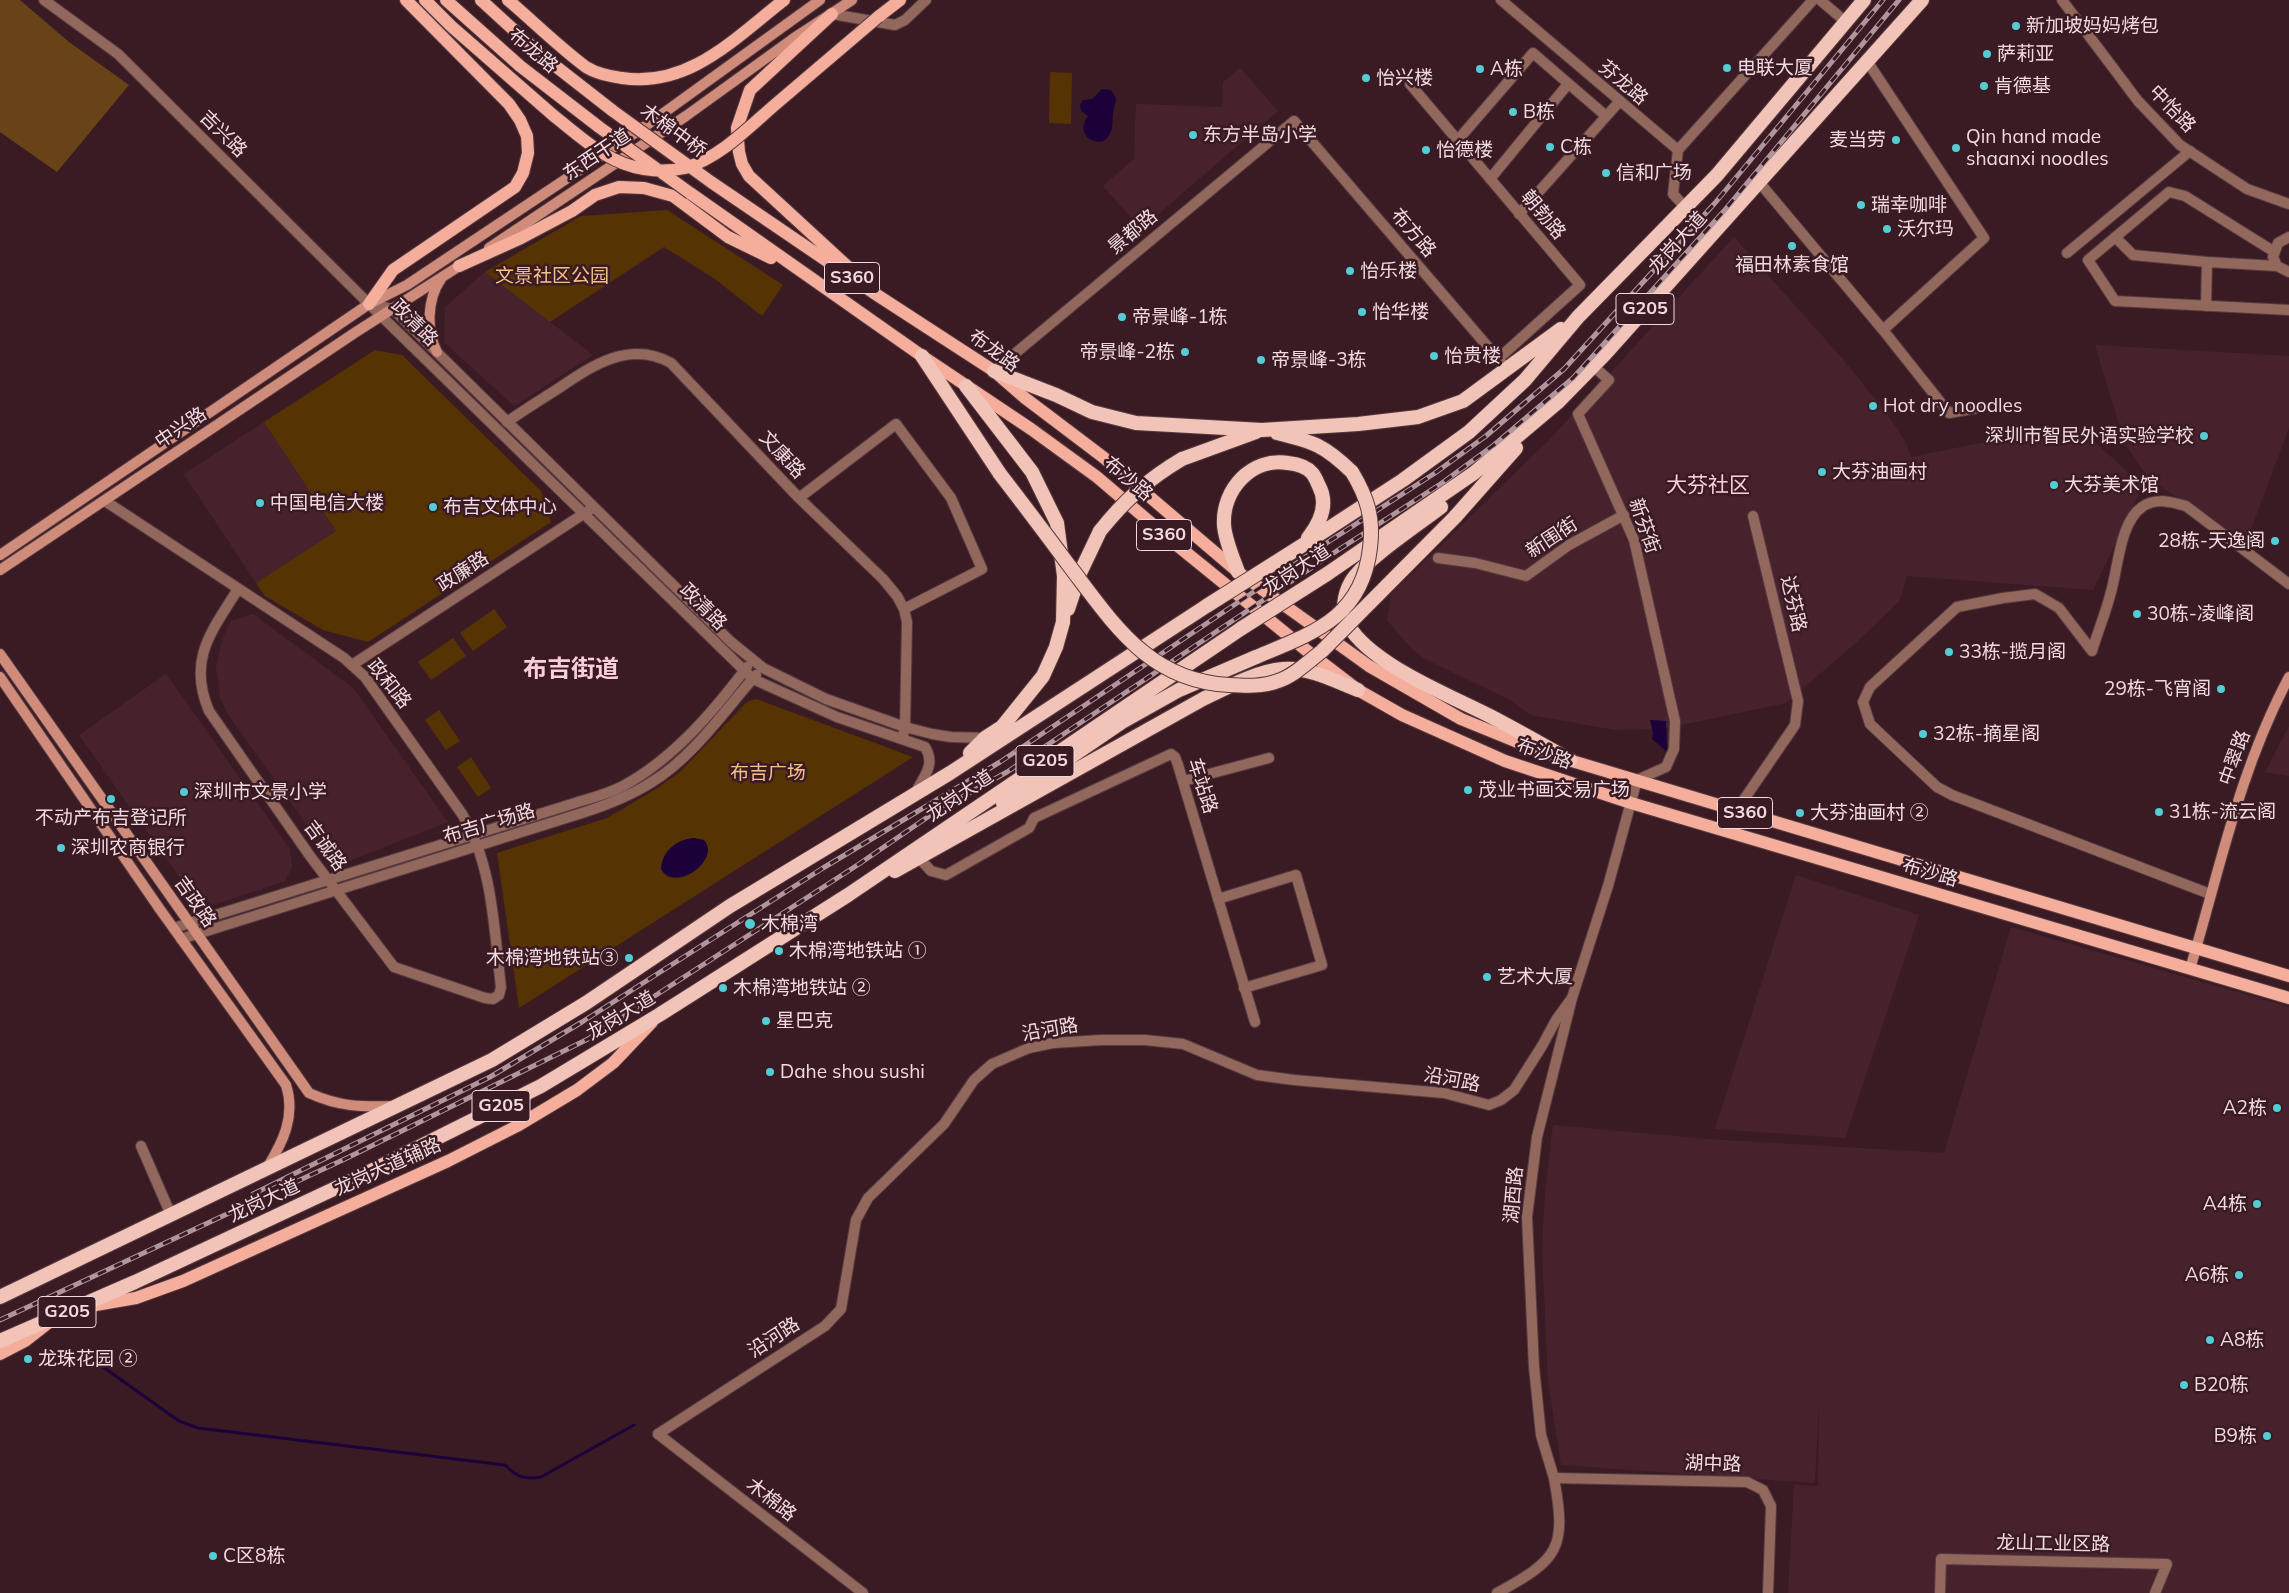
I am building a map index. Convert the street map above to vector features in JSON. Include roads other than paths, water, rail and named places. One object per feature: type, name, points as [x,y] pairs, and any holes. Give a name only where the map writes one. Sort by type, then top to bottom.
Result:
[{"type":"highway","name":"龙岗大道","points":[[0,1297],[400,1105],[507,1050],[586,1003],[730,906],[950,773],[1403,480],[1469,432],[1525,380],[1578,317],[1717,175],[1864,0]]},
{"type":"highway","name":"龙岗大道","points":[[0,1341],[76,1308],[353,1180],[541,1086],[658,1015],[848,895],[1242,628],[1327,574],[1474,473],[1548,410],[1593,366],[1922,0]]},
{"type":"highway","points":[[994,371],[1056,394],[1092,412],[1136,423],[1262,430],[1358,424],[1418,417],[1463,401],[1502,364],[1578,317]]},
{"type":"highway","points":[[922,356],[1000,474],[1118,630],[1156,663],[1185,678],[1213,684],[1248,686],[1279,681],[1301,668],[1322,652],[1455,517],[1548,410]]},
{"type":"highway","points":[[966,386],[1032,472],[1057,523],[1064,576],[1063,622]]},
{"type":"highway","points":[[920,859],[1122,722],[1179,690],[1308,636],[1335,618],[1350,603],[1363,582],[1371,539],[1370,514],[1364,492],[1352,472],[1335,456],[1314,442],[1262,430],[1182,459],[1155,475],[1120,507],[1100,531],[1080,573],[1056,647],[1043,676],[1026,700],[1002,727],[985,738],[950,773]]},
{"type":"highway","points":[[1238,572],[1224,526],[1225,510],[1231,492],[1242,477],[1265,462],[1300,465],[1312,472],[1322,492],[1323,514],[1303,545]]},
{"type":"highway","points":[[1474,473],[1449,500],[1357,573],[1346,592],[1343,607],[1347,623],[1359,640],[1375,654],[1430,688],[1490,716],[1570,760]]},
{"type":"highway","points":[[848,895],[920,859],[1203,699],[1248,678],[1283,669],[1315,673],[1358,690]]},
{"type":"main road","points":[[370,304],[393,270],[515,187],[523,173],[528,153],[527,136],[513,110],[406,0]]},
{"type":"main road","points":[[424,0],[554,116],[593,147],[623,164],[643,169],[666,171],[686,167],[704,159],[737,138],[878,16],[900,0]]},
{"type":"main road","name":"布龙路","points":[[446,0],[520,66],[599,127],[808,276]]},
{"type":"main road","name":"布龙路","points":[[481,0],[540,54],[612,111]]},
{"type":"main road","points":[[508,0],[593,70],[616,77],[654,79],[678,74],[699,64],[784,0]]},
{"type":"main road","name":"东西干道","points":[[370,304],[407,285],[648,125],[820,0]]},
{"type":"main road","name":"东西干道","points":[[382,316],[615,164],[794,38],[852,0]]},
{"type":"main road","points":[[832,14],[750,90],[736,128],[739,152],[748,176],[877,295]]},
{"type":"main road","name":"木棉中桥","points":[[612,111],[711,182]]},
{"type":"main road","name":"布龙路","points":[[711,182],[877,295],[994,371],[1024,398],[1103,457],[1238,572]]},
{"type":"main road","points":[[459,266],[521,238],[572,211],[594,196],[619,187],[644,188],[673,196],[728,237],[808,276]]},
{"type":"main road","points":[[437,352],[431,339],[430,310],[437,287],[445,276]]},
{"type":"main road","name":"S360","points":[[808,276],[966,386]]},
{"type":"main road","name":"中兴路","points":[[0,555],[370,304]]},
{"type":"main road","name":"中兴路","points":[[0,570],[382,316]]},
{"type":"main road","name":"布沙路","points":[[966,386],[1031,429],[1097,477],[1178,546],[1358,690],[1402,715],[1506,761],[1631,803],[2289,998]]},
{"type":"main road","name":"布沙路","points":[[1238,572],[1369,666],[1460,719],[1542,752],[2289,976]]},
{"type":"main road","name":"吉政路","points":[[0,654],[188,924],[309,1093],[339,1104],[351,1106],[400,1105]]},
{"type":"main road","name":"吉政路","points":[[0,677],[174,928],[286,1085],[289,1100],[287,1128],[282,1144],[266,1170]]},
{"type":"main road","name":"中翠路","points":[[2190,969],[2210,894],[2251,758],[2289,677]]},
{"type":"main road","name":"龙岗大道辅路","points":[[76,1308],[136,1298],[183,1280],[448,1160],[517,1126],[577,1090],[606,1068],[658,1015]]},
{"type":"main road","points":[[0,1354],[25,1341],[56,1316]]},
{"type":"street","name":"吉兴路","points":[[44,0],[118,54],[370,304]]},
{"type":"street","points":[[832,14],[895,25],[904,20],[926,0]]},
{"type":"street","name":"芬龙路","points":[[1501,0],[1619,102],[1678,150]]},
{"type":"street","points":[[1685,207],[1674,194],[1678,150],[1813,0]]},
{"type":"street","points":[[1820,0],[1846,22]]},
{"type":"street","name":"中怡路","points":[[2062,0],[2138,101],[2180,145],[2247,189],[2289,204]]},
{"type":"street","points":[[1457,142],[1533,53],[1606,116]]},
{"type":"street","points":[[1867,62],[1984,238],[1883,330]]},
{"type":"street","name":"朝勃路","points":[[1410,84],[1457,142],[1580,285],[1502,364]]},
{"type":"street","points":[[1490,179],[1568,84]]},
{"type":"street","points":[[1519,214],[1619,102]]},
{"type":"street","name":"布方路","points":[[1294,121],[1502,364]]},
{"type":"street","name":"景都路","points":[[994,371],[1294,121]]},
{"type":"street","points":[[2067,252],[2190,151]]},
{"type":"street","points":[[1759,182],[1883,330],[1949,413],[1977,408]]},
{"type":"street","points":[[2274,250],[2186,196],[2169,192],[2088,260],[2115,301],[2289,310]]},
{"type":"street","points":[[2115,237],[2133,255],[2277,266],[2289,272]]},
{"type":"street","points":[[2277,266],[2273,257],[2274,250],[2280,240],[2289,237]]},
{"type":"street","points":[[2206,306],[2207,262]]},
{"type":"street","name":"政清路","points":[[370,304],[393,308],[731,642],[763,668],[826,699],[905,727],[951,738],[985,738]]},
{"type":"street","name":"政清路","points":[[370,304],[753,679],[837,717],[925,747],[931,755],[930,768],[914,795]]},
{"type":"street","name":"文康路","points":[[507,422],[599,362],[632,353],[653,355],[671,363],[799,498],[884,579],[897,596],[904,609],[908,634],[905,727],[902,739]]},
{"type":"street","name":"新芬街","points":[[1593,366],[1608,380],[1578,414],[1634,540],[1675,721],[1674,749],[1666,767],[1638,780]]},
{"type":"street","points":[[799,498],[896,424],[951,498],[982,569],[904,609]]},
{"type":"street","name":"政和路","points":[[105,501],[352,665],[365,677],[462,814],[474,835],[489,896],[501,987],[499,995]]},
{"type":"street","points":[[2210,894],[1952,795],[1937,787],[1870,724],[1863,702],[1870,687],[1957,607],[2035,594],[2059,608],[2092,651],[2112,591],[2130,520],[2142,507],[2154,501],[2172,502],[2186,506],[2289,584]]},
{"type":"street","name":"政廉路","points":[[352,665],[594,508]]},
{"type":"street","name":"新围街","points":[[1438,558],[1475,563],[1526,576],[1569,544],[1624,516]]},
{"type":"street","name":"达芬路","points":[[1736,811],[1795,725],[1798,701],[1753,516]]},
{"type":"street","name":"吉诚路","points":[[238,589],[209,635],[204,648],[200,673],[204,699],[209,711],[328,880],[394,967],[485,998],[492,999],[499,995]]},
{"type":"street","name":"布吉广场路","points":[[174,928],[474,835],[621,787],[640,776],[673,750],[692,731],[752,660]]},
{"type":"street","name":"布吉广场路","points":[[182,939],[622,799],[654,781],[681,758],[713,726],[763,668]]},
{"type":"street","name":"车站路","points":[[920,859],[931,871],[946,875],[1029,828],[1034,818],[1165,755],[1171,754],[1175,757],[1183,781],[1255,1022]]},
{"type":"street","points":[[1183,781],[1269,758]]},
{"type":"street","name":"湖西路","points":[[1497,1593],[1530,1574],[1550,1557],[1559,1536],[1560,1512],[1554,1478],[1541,1435],[1534,1367],[1527,1218],[1537,1137],[1572,998],[1608,886],[1638,780]]},
{"type":"street","points":[[1218,899],[1296,876],[1322,965],[1244,988]]},
{"type":"street","name":"沿河路","points":[[658,1434],[825,1326],[841,1309],[856,1220],[868,1198],[944,1124],[974,1080],[992,1064],[1029,1048],[1053,1044],[1101,1040],[1146,1040],[1183,1044],[1257,1075],[1444,1093],[1489,1105],[1501,1100],[1514,1090],[1556,1020],[1572,998]]},
{"type":"street","points":[[142,1146],[171,1215]]},
{"type":"street","name":"木棉路","points":[[658,1434],[863,1593]]},
{"type":"street","name":"湖中路","points":[[1554,1478],[1747,1482],[1763,1490],[1771,1506],[1768,1593]]},
{"type":"street","name":"龙山工业区路","points":[[1940,1593],[1941,1559],[2167,1564],[2154,1593]]},
{"type":"waterway","points":[[82,1352],[179,1421],[198,1428],[505,1465],[517,1475],[525,1478],[541,1477],[634,1425]]},
{"type":"railway","points":[[253,1194],[490,1077],[582,1022],[823,868],[1000,762],[1325,544],[1435,473],[1486,436],[1564,369],[1715,203],[1883,0]]},
{"type":"railway","points":[[0,1320],[347,1158],[588,1039],[859,864],[935,812],[1007,772],[1332,554],[1442,483],[1494,445],[1573,378],[1724,211],[1899,0]]},
{"type":"place","name":"新加坡妈妈烤包","points":[[2016,26]]},
{"type":"place","name":"萨莉亚","points":[[1987,54]]},
{"type":"place","name":"电联大厦","points":[[1727,68]]},
{"type":"place","name":"A栋","points":[[1480,69]]},
{"type":"place","name":"怡兴楼","points":[[1366,78]]},
{"type":"place","name":"肯德基","points":[[1984,86]]},
{"type":"place","name":"B栋","points":[[1513,112]]},
{"type":"place","name":"东方半岛小学","points":[[1193,135]]},
{"type":"place","name":"麦当劳","points":[[1896,140]]},
{"type":"place","name":"C栋","points":[[1550,147]]},
{"type":"place","name":"Qin hand made shaanxi noodles","points":[[1956,148]]},
{"type":"place","name":"怡德楼","points":[[1426,150]]},
{"type":"place","name":"信和广场","points":[[1606,173]]},
{"type":"place","name":"瑞幸咖啡","points":[[1861,205]]},
{"type":"place","name":"沃尔玛","points":[[1887,229]]},
{"type":"place","name":"福田林素食馆","points":[[1792,246]]},
{"type":"place","name":"怡乐楼","points":[[1350,271]]},
{"type":"place","name":"怡华楼","points":[[1362,312]]},
{"type":"place","name":"帝景峰-1栋","points":[[1122,317]]},
{"type":"place","name":"帝景峰-2栋","points":[[1185,352]]},
{"type":"place","name":"怡贵楼","points":[[1434,356]]},
{"type":"place","name":"帝景峰-3栋","points":[[1261,360]]},
{"type":"place","name":"Hot dry noodles","points":[[1873,406]]},
{"type":"place","name":"深圳市智民外语实验学校","points":[[2204,436]]},
{"type":"place","name":"大芬油画村","points":[[1822,472]]},
{"type":"place","name":"大芬美术馆","points":[[2054,485]]},
{"type":"place","name":"中国电信大楼","points":[[260,503]]},
{"type":"place","name":"布吉文体中心","points":[[433,507]]},
{"type":"place","name":"28栋-天逸阁","points":[[2275,541]]},
{"type":"place","name":"30栋-凌峰阁","points":[[2137,614]]},
{"type":"place","name":"33栋-揽月阁","points":[[1949,652]]},
{"type":"place","name":"29栋-飞宵阁","points":[[2221,689]]},
{"type":"place","name":"32栋-摘星阁","points":[[1923,734]]},
{"type":"place","name":"茂业书画交易广场","points":[[1468,790]]},
{"type":"place","name":"深圳市文景小学","points":[[184,792]]},
{"type":"place","name":"不动产布吉登记所","points":[[111,799]]},
{"type":"place","name":"31栋-流云阁","points":[[2159,812]]},
{"type":"place","name":"大芬油画村 ②","points":[[1800,813]]},
{"type":"place","name":"深圳农商银行","points":[[61,848]]},
{"type":"place","name":"木棉湾","points":[[750,924]]},
{"type":"place","name":"木棉湾地铁站 ①","points":[[779,951]]},
{"type":"place","name":"木棉湾地铁站③","points":[[629,958]]},
{"type":"place","name":"艺术大厦","points":[[1487,977]]},
{"type":"place","name":"木棉湾地铁站 ②","points":[[723,988]]},
{"type":"place","name":"星巴克","points":[[766,1021]]},
{"type":"place","name":"Dahe shou sushi","points":[[770,1072]]},
{"type":"place","name":"A2栋","points":[[2277,1108]]},
{"type":"place","name":"A4栋","points":[[2257,1204]]},
{"type":"place","name":"A6栋","points":[[2239,1275]]},
{"type":"place","name":"A8栋","points":[[2210,1340]]},
{"type":"place","name":"龙珠花园 ②","points":[[28,1359]]},
{"type":"place","name":"B20栋","points":[[2184,1385]]},
{"type":"place","name":"B9栋","points":[[2267,1436]]},
{"type":"place","name":"C区8栋","points":[[213,1556]]},
{"type":"district","name":"大芬社区","points":[[1708,486]]},
{"type":"district","name":"布吉街道","points":[[571,670]]},
{"type":"park label","name":"文景社区公园","points":[[552,276]]},
{"type":"park label","name":"布吉广场","points":[[768,773]]}]
